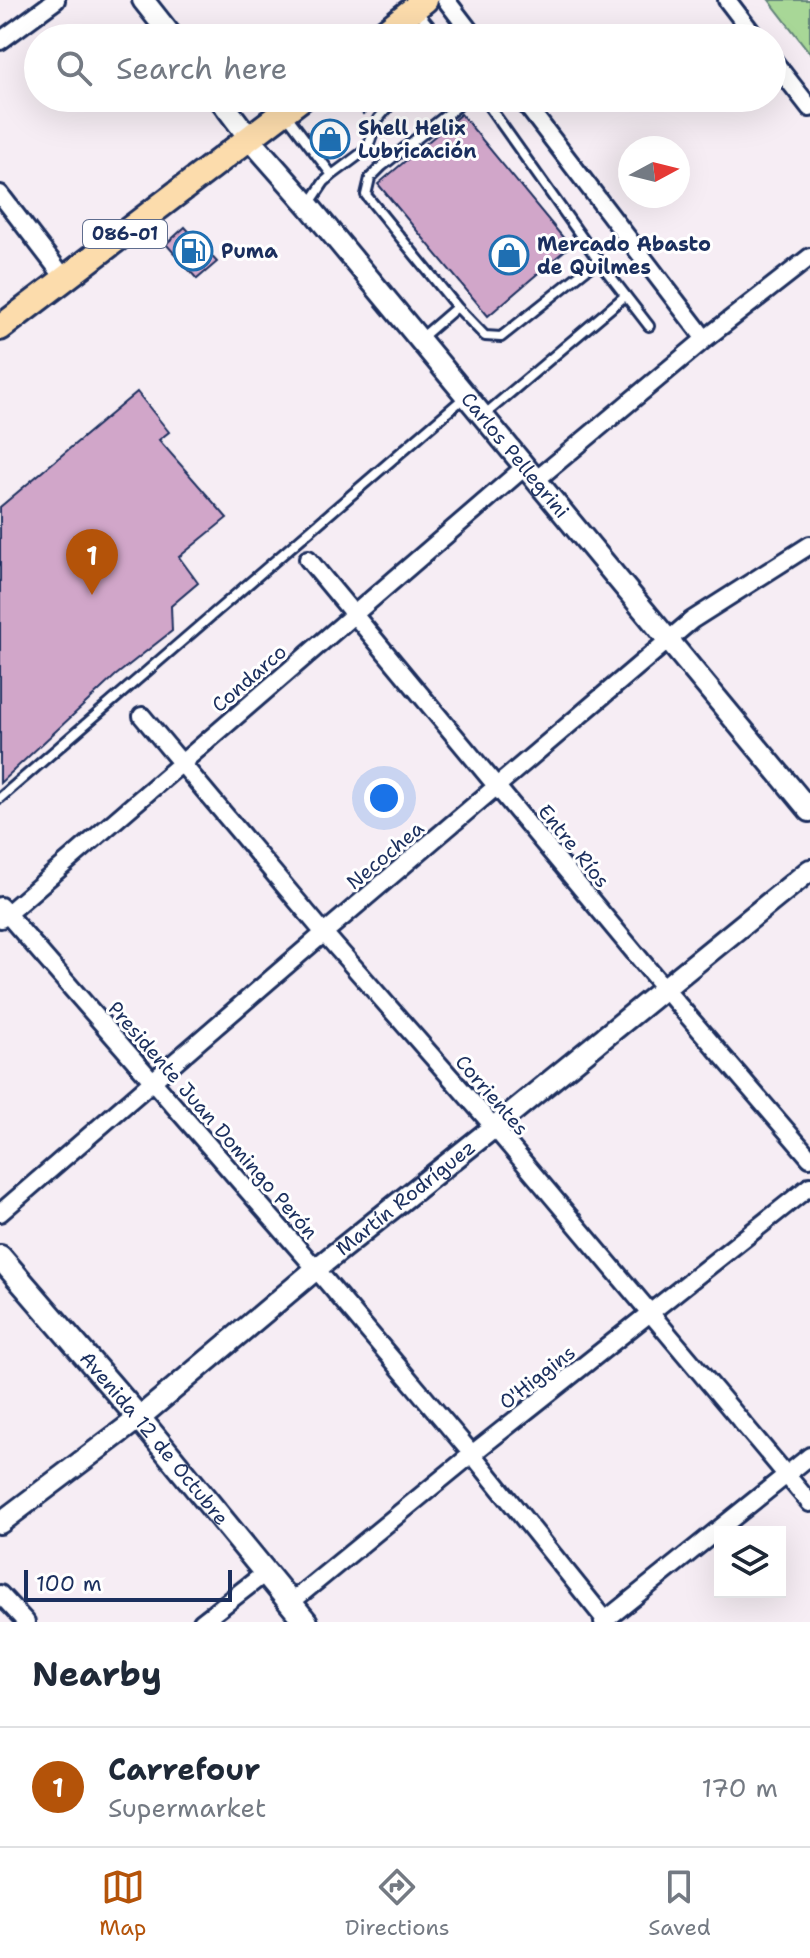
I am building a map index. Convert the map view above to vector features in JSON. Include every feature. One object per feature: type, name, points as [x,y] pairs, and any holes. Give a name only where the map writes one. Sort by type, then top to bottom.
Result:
[{"type":"main road","points":[[395,24],[420,4]]},
{"type":"main road","name":"086-01","points":[[0,328],[284,112]]},
{"type":"main road","name":"Avenida 12 de Octubre","points":[[0,1257],[139,1418],[306,1622]]},
{"type":"street","points":[[0,41],[56,0]]},
{"type":"street","points":[[143,0],[162,24]]},
{"type":"street","points":[[446,0],[463,24]]},
{"type":"street","points":[[727,0],[745,24]]},
{"type":"street","points":[[786,77],[810,108]]},
{"type":"street","name":"Carlos Pellegrini","points":[[230,112],[810,811]]},
{"type":"street","points":[[532,112],[705,339]]},
{"type":"street","points":[[0,194],[66,280]]},
{"type":"street","name":"Condarco","points":[[2,914],[354,614],[810,257]]},
{"type":"street","name":"Necochea","points":[[0,1213],[692,620],[810,545]]},
{"type":"street","name":"Entre Ríos","points":[[308,559],[664,988],[810,1158]]},
{"type":"street","name":"Corrientes","points":[[142,716],[810,1503]]},
{"type":"street","name":"Martín Rodríguez","points":[[0,1523],[139,1418],[316,1269],[810,870]]},
{"type":"street","name":"Presidente Juan Domingo Perón","points":[[2,914],[316,1269],[472,1454],[605,1621]]},
{"type":"street","name":"O'Higgins","points":[[290,1603],[810,1186]]},
{"type":"street","points":[[605,1621],[810,1456]]},
{"type":"street","points":[[202,1622],[265,1573]]},
{"type":"street","points":[[0,1594],[26,1622]]},
{"type":"lane","points":[[420,4],[431,24]]},
{"type":"lane","points":[[297,112],[332,175]]},
{"type":"lane","points":[[309,206],[324,182],[363,152],[384,112]]},
{"type":"lane","points":[[450,112],[382,166],[370,178],[366,195],[457,307],[485,336],[501,337],[598,260]]},
{"type":"lane","points":[[493,112],[649,326]]},
{"type":"lane","points":[[484,416],[625,296]]},
{"type":"lane","points":[[419,339],[457,307]]},
{"type":"lane","points":[[0,798],[467,396]]},
{"type":"green space","points":[[769,0],[810,0],[810,53]]},
{"type":"building","points":[[461,114],[570,246],[488,316],[378,184]]},
{"type":"building","name":"Shell Helix Lubricación","points":[[332,123],[347,141],[328,156],[313,138]]},
{"type":"building","points":[[185,227],[217,262],[197,279],[166,244]]},
{"type":"building","points":[[137,392],[169,432],[159,440],[227,518],[179,557],[198,583],[171,606],[172,631],[115,676],[0,783],[0,507]]},
{"type":"place","name":"Shell Helix Lubricación","points":[[330,139]]},
{"type":"place","name":"Puma","points":[[193,251]]},
{"type":"place","name":"Mercado Abasto de Quilmes","points":[[509,255]]},
{"type":"place","name":"Carrefour","points":[[92,595]]}]
